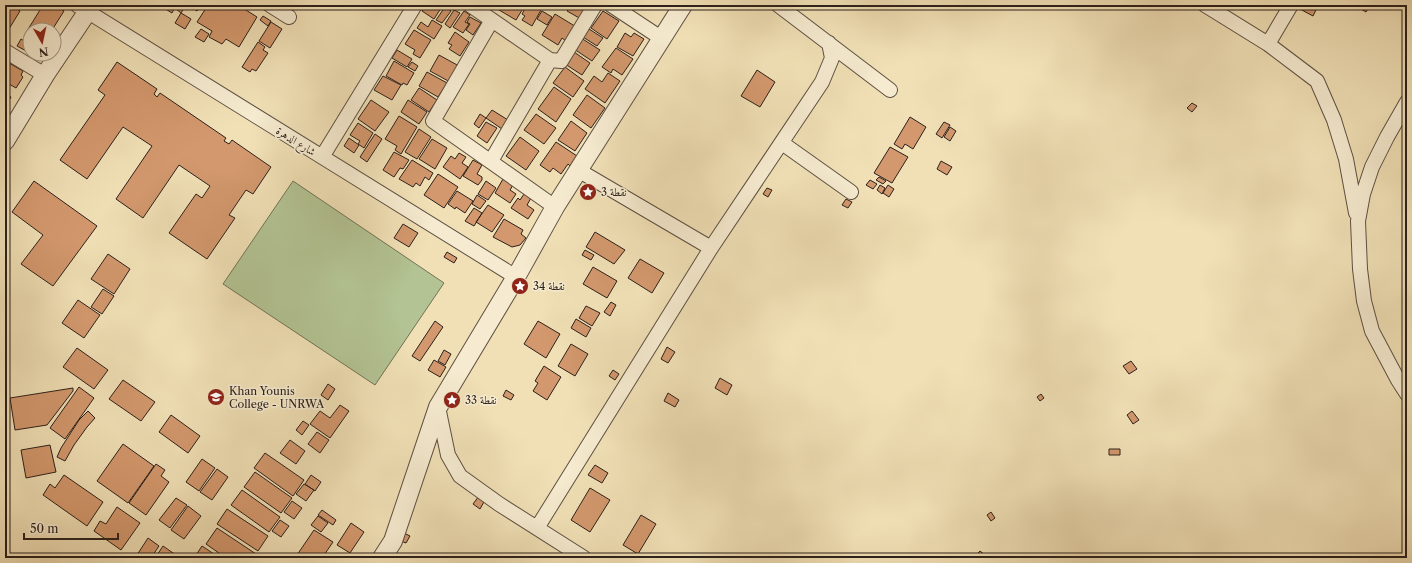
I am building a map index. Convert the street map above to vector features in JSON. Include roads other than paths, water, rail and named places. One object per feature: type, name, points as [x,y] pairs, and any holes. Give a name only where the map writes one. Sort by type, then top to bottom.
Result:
[{"type":"street","points":[[270,5],[288,17]]},
{"type":"street","points":[[322,157],[415,5]]},
{"type":"street","points":[[470,5],[550,60],[561,61],[595,5]]},
{"type":"street","points":[[611,5],[661,38]]},
{"type":"street","points":[[382,558],[393,541],[438,407],[516,277],[555,207],[683,5]]},
{"type":"street","points":[[778,5],[890,90]]},
{"type":"street","points":[[1205,5],[1268,44],[1317,82],[1334,120],[1346,159],[1358,221],[1364,301],[1372,331],[1407,394]]},
{"type":"street","points":[[1268,44],[1291,5]]},
{"type":"street","points":[[5,141],[86,7]]},
{"type":"street","name":"شارع الدهرة","points":[[86,7],[322,157],[516,277]]},
{"type":"street","points":[[492,20],[433,121],[555,207]]},
{"type":"street","points":[[537,528],[712,248],[822,82],[832,58],[829,43]]},
{"type":"street","points":[[5,51],[45,76]]},
{"type":"street","points":[[491,161],[550,60]]},
{"type":"street","points":[[1358,221],[1363,194],[1372,167],[1407,102]]},
{"type":"street","points":[[782,143],[851,192]]},
{"type":"street","points":[[578,170],[712,248]]},
{"type":"street","points":[[438,407],[448,455],[460,476],[499,504],[584,558]]},
{"type":"place","name":"نقطة 3","points":[[588,192]]},
{"type":"place","name":"نقطة 34","points":[[520,286]]},
{"type":"place","name":"Khan Younis College - UNRWA","points":[[216,397]]},
{"type":"place","name":"نقطة 33","points":[[452,400]]}]
